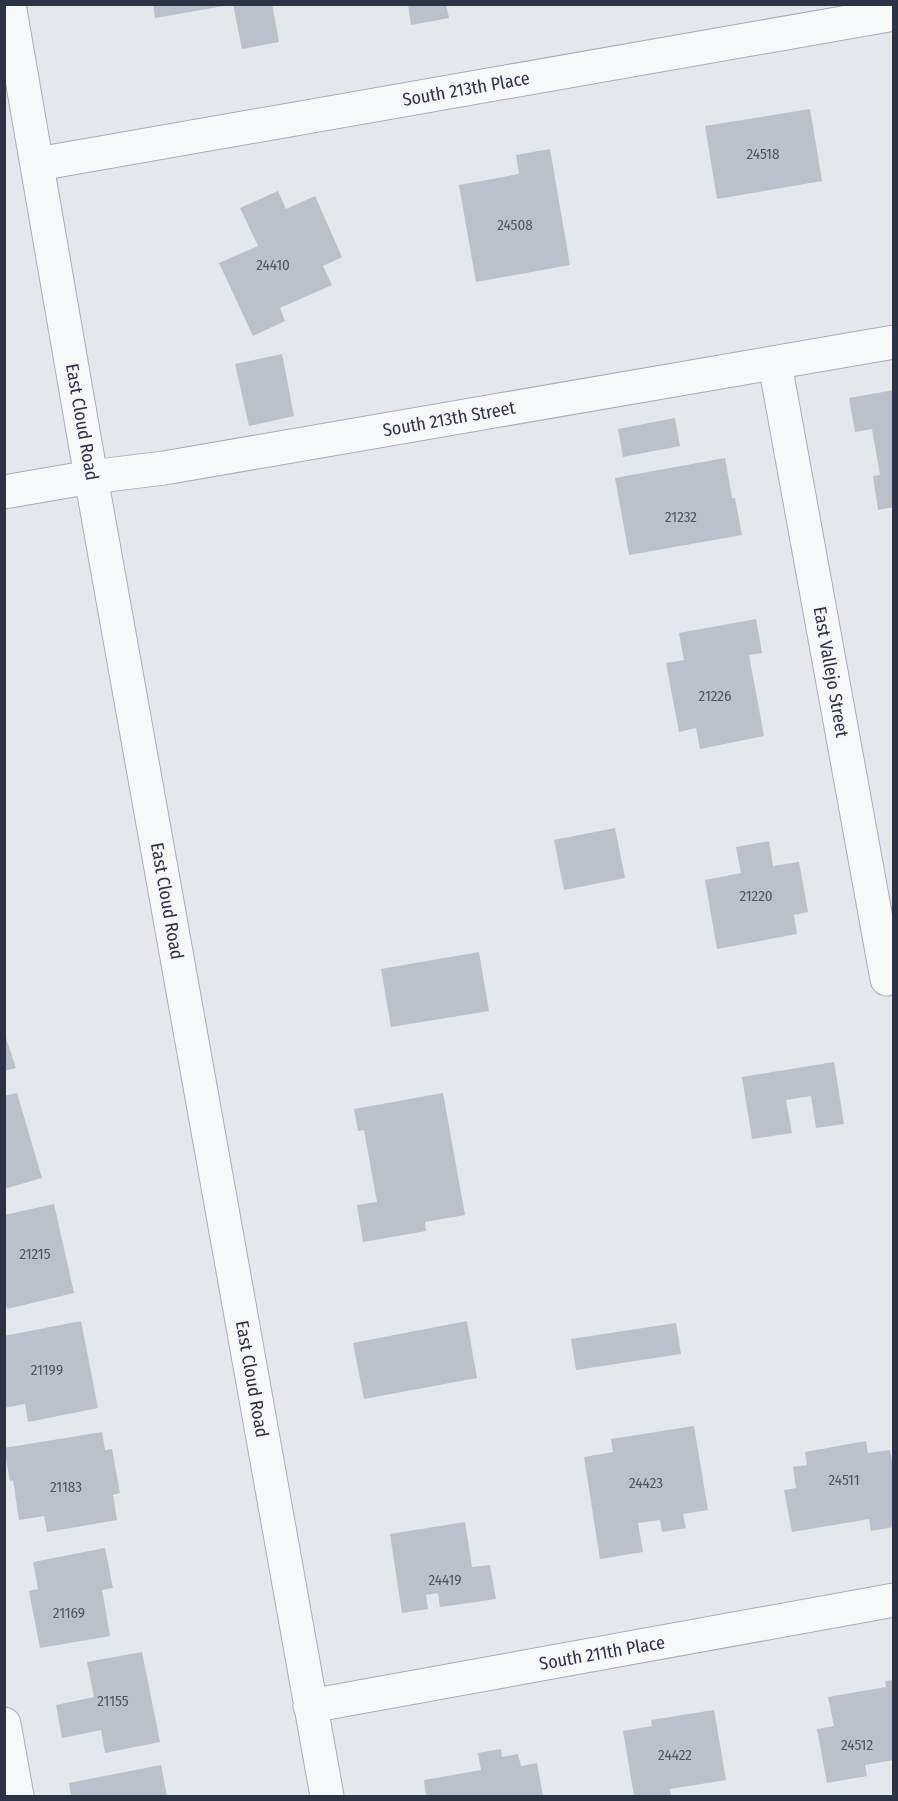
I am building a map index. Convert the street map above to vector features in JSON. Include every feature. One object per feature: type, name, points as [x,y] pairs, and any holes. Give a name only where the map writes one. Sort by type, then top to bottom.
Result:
[{"type":"street","name":"East Cloud Road","points":[[9,4],[327,1797]]},
{"type":"street","name":"South 213th Place","points":[[38,164],[894,14]]},
{"type":"street","name":"South 213th Street","points":[[4,492],[164,468],[894,342]]},
{"type":"street","name":"East Vallejo Street","points":[[775,364],[887,980]]},
{"type":"street","name":"South 211th Place","points":[[310,1706],[894,1600]]},
{"type":"street","points":[[4,1724],[17,1797]]},
{"type":"building","points":[[153,4],[224,4],[224,6],[155,18]]},
{"type":"building","points":[[233,4],[272,4],[279,42],[242,49]]},
{"type":"building","points":[[408,4],[446,4],[449,18],[411,25]]},
{"type":"building","points":[[810,109],[822,181],[717,199],[705,126]]},
{"type":"building","points":[[550,149],[570,265],[476,282],[459,185],[519,174],[516,155]]},
{"type":"building","points":[[278,191],[286,209],[315,196],[342,257],[323,266],[332,285],[280,308],[285,321],[253,336],[219,263],[258,246],[240,208]]},
{"type":"building","points":[[282,354],[294,416],[249,426],[235,364]]},
{"type":"building","points":[[894,390],[894,507],[878,510],[873,476],[880,475],[872,429],[855,432],[849,398]]},
{"type":"building","points":[[675,418],[680,446],[623,457],[618,429]]},
{"type":"building","points":[[725,458],[742,535],[629,555],[615,478]]},
{"type":"building","points":[[756,619],[762,653],[749,655],[764,736],[700,749],[696,728],[679,732],[666,663],[684,660],[679,633]]},
{"type":"building","points":[[615,828],[625,878],[564,890],[554,840]]},
{"type":"building","points":[[769,841],[773,866],[799,862],[808,912],[794,915],[797,934],[717,949],[705,880],[741,873],[736,847]]},
{"type":"building","points":[[479,952],[489,1011],[391,1027],[381,969]]},
{"type":"building","points":[[4,1032],[16,1068],[4,1071]]},
{"type":"building","points":[[834,1062],[844,1124],[816,1128],[811,1096],[786,1100],[792,1133],[752,1139],[742,1077]]},
{"type":"building","points":[[17,1093],[42,1178],[4,1189],[4,1096]]},
{"type":"building","points":[[443,1093],[465,1215],[425,1222],[426,1231],[363,1242],[357,1205],[377,1202],[364,1130],[358,1131],[354,1109]]},
{"type":"building","points":[[54,1204],[74,1293],[7,1309],[4,1296],[4,1215]]},
{"type":"building","points":[[81,1321],[98,1408],[28,1422],[25,1404],[4,1408],[4,1336]]},
{"type":"building","points":[[467,1321],[477,1378],[364,1399],[353,1343]]},
{"type":"building","points":[[676,1323],[681,1354],[576,1370],[571,1339]]},
{"type":"building","points":[[694,1426],[708,1510],[683,1514],[686,1528],[662,1532],[660,1520],[638,1523],[643,1552],[600,1559],[584,1457],[613,1452],[611,1439]]},
{"type":"building","points":[[102,1432],[105,1450],[112,1449],[120,1493],[113,1495],[117,1520],[47,1532],[44,1516],[19,1520],[13,1480],[10,1481],[4,1448]]},
{"type":"building","points":[[866,1441],[868,1453],[890,1450],[894,1472],[894,1527],[871,1531],[869,1519],[792,1532],[784,1490],[796,1488],[793,1467],[807,1465],[805,1452]]},
{"type":"building","points":[[465,1522],[472,1567],[490,1565],[496,1599],[440,1607],[438,1593],[426,1595],[428,1609],[402,1613],[390,1534]]},
{"type":"building","points":[[105,1548],[113,1588],[102,1590],[110,1636],[40,1648],[29,1591],[38,1589],[33,1562]]},
{"type":"building","points":[[142,1652],[160,1742],[105,1753],[101,1730],[62,1738],[56,1705],[94,1697],[87,1662]]},
{"type":"building","points":[[894,1680],[894,1760],[865,1765],[867,1776],[827,1783],[817,1729],[834,1726],[828,1697],[886,1687],[885,1681]]},
{"type":"building","points":[[714,1710],[726,1780],[670,1789],[671,1796],[634,1796],[623,1731],[652,1726],[651,1720]]},
{"type":"building","points":[[501,1749],[502,1757],[518,1754],[521,1766],[537,1763],[543,1796],[426,1796],[424,1780],[481,1770],[478,1753]]},
{"type":"building","points":[[161,1765],[167,1796],[71,1796],[69,1783]]}]
